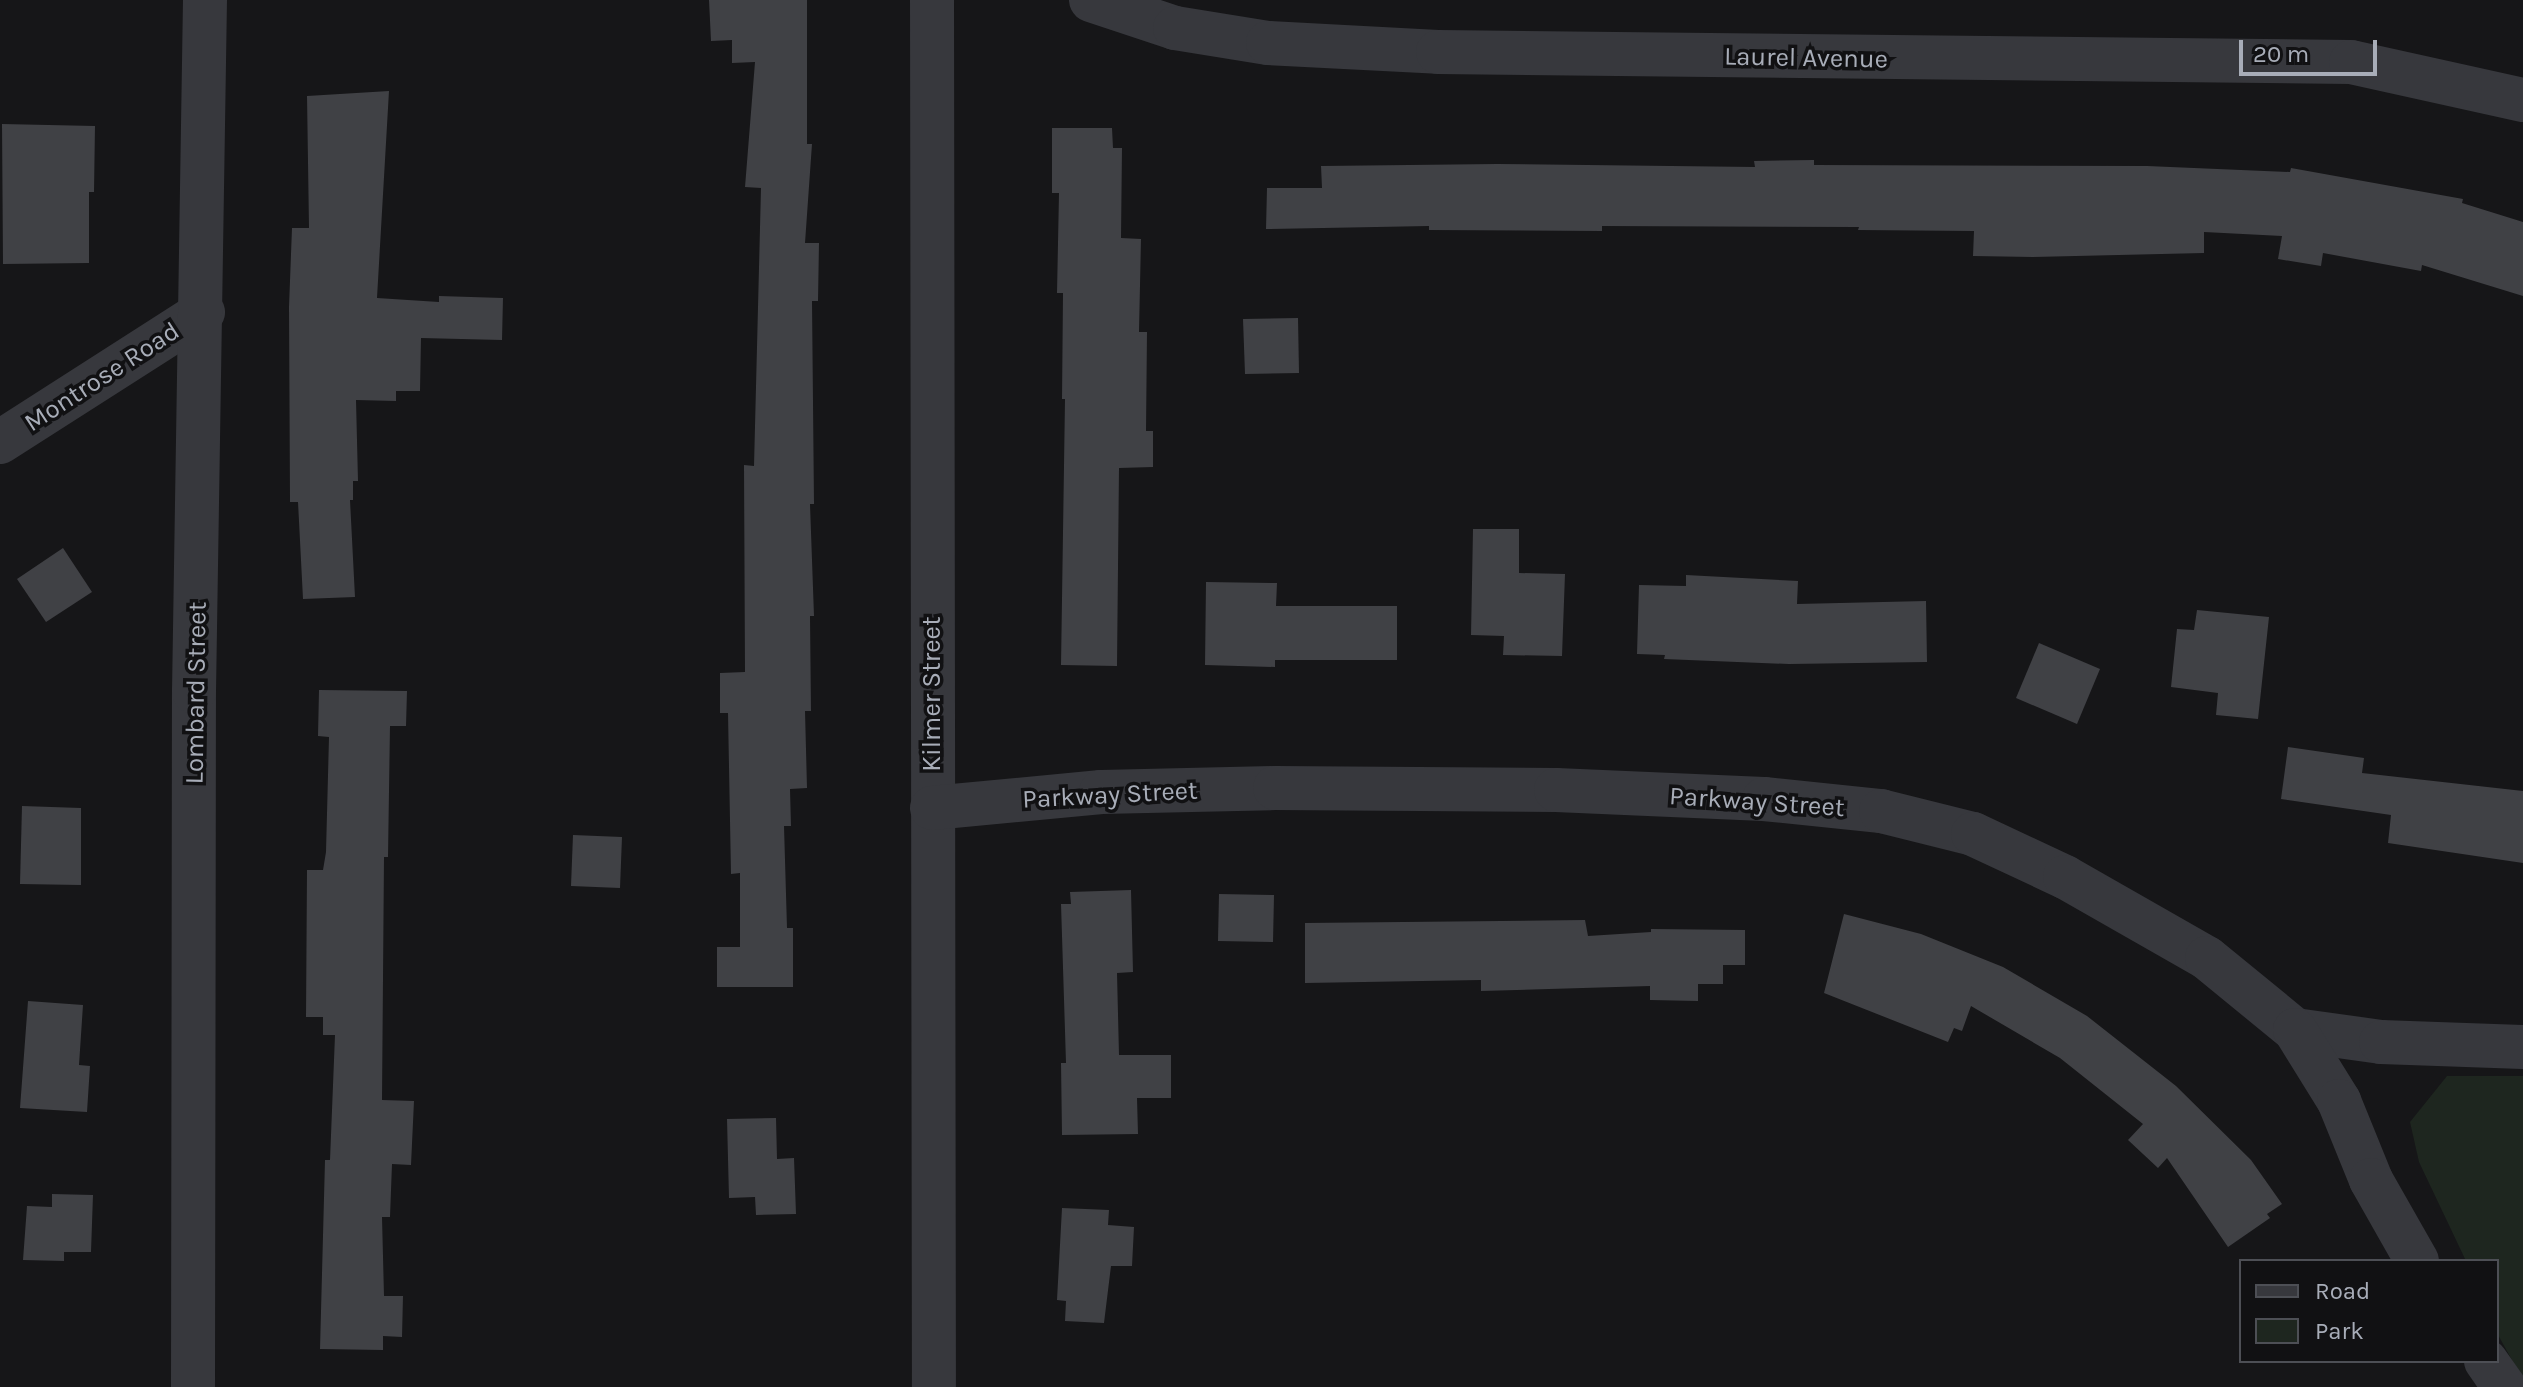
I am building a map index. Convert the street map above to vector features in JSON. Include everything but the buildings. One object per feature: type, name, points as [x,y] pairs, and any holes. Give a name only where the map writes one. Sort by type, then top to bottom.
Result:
[{"type":"street","name":"Lombard Street","points":[[193,1387],[194,692],[203,312],[205,0]]},
{"type":"street","name":"Kilmer Street","points":[[932,0],[934,1387]]},
{"type":"street","name":"Laurel Avenue","points":[[1091,0],[1175,28],[1268,43],[1438,52],[2351,62],[2523,100]]},
{"type":"street","name":"Montrose Road","points":[[0,442],[203,312]]},
{"type":"street","name":"Parkway Street","points":[[932,808],[1101,792],[1275,788],[1556,790],[1764,799],[1881,811],[1973,834],[2065,877],[2207,958],[2295,1030]]},
{"type":"street","points":[[2295,1030],[2381,1042],[2523,1047]]},
{"type":"street","points":[[2295,1030],[2339,1101],[2371,1180],[2416,1259]]},
{"type":"street","points":[[2487,1363],[2504,1387]]},
{"type":"green space","points":[[2447,1076],[2523,1076],[2523,1380],[2499,1337],[2499,1259],[2465,1259],[2419,1162],[2410,1122]]}]
